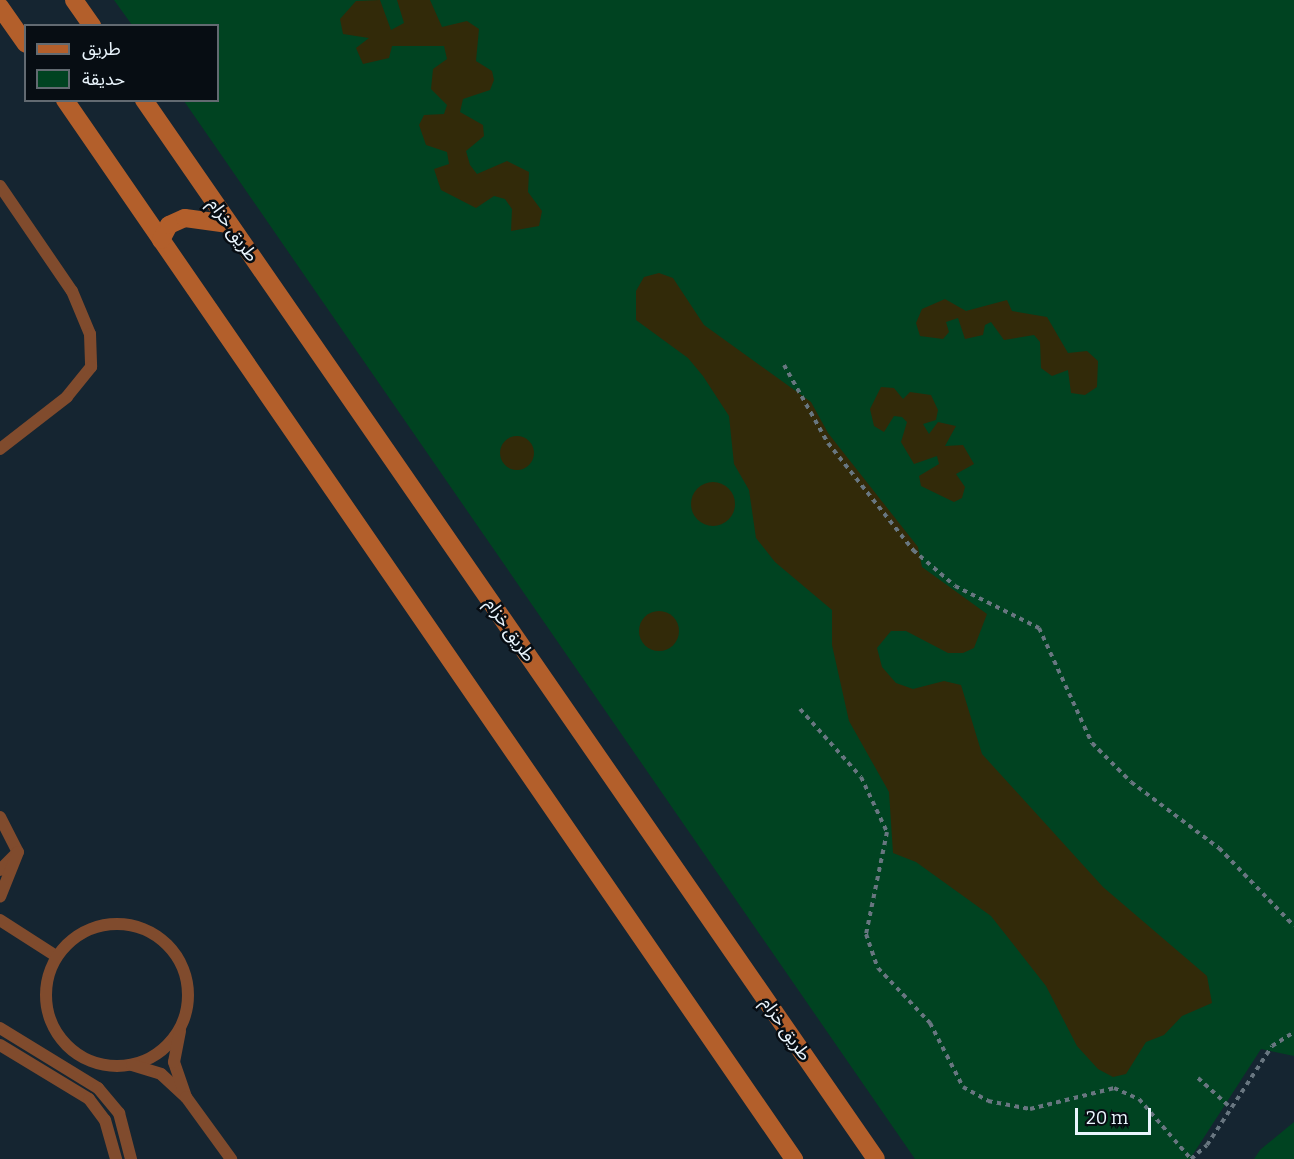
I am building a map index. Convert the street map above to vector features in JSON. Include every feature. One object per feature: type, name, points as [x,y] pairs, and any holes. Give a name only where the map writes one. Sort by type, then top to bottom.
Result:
[{"type":"main road","points":[[74,0],[91,24]]},
{"type":"main road","points":[[0,7],[24,41]]},
{"type":"main road","points":[[65,102],[794,1159]]},
{"type":"main road","name":"طريق خزام","points":[[145,102],[876,1159]]},
{"type":"main road","points":[[161,240],[169,225],[185,218],[229,224]]},
{"type":"lane","points":[[0,186],[72,291],[90,334],[91,367],[68,398],[0,449]]},
{"type":"lane","points":[[0,817],[18,852],[0,897]]},
{"type":"lane","points":[[0,870],[18,852]]},
{"type":"lane","points":[[0,920],[56,956]]},
{"type":"lane","points":[[186,1097],[174,1062],[182,1026],[187,979],[175,952],[155,934],[129,924],[103,925],[74,938],[56,956],[46,1000],[64,1042],[106,1065],[132,1065],[161,1074],[186,1097],[231,1159]]},
{"type":"lane","points":[[132,1065],[168,1045],[182,1026]]},
{"type":"lane","points":[[0,1029],[98,1088],[119,1113],[132,1159]]},
{"type":"lane","points":[[0,1045],[89,1099],[105,1120],[116,1159]]},
{"type":"path","points":[[784,365],[828,443],[913,550],[955,586],[1039,628],[1092,743],[1131,782],[1219,848],[1294,926]]},
{"type":"path","points":[[800,709],[861,777],[887,832],[866,934],[878,968],[930,1023],[963,1087],[988,1101],[1030,1109],[1114,1088],[1139,1099],[1191,1159],[1207,1145],[1272,1046],[1294,1032]]},
{"type":"path","points":[[1198,1078],[1231,1108]]},
{"type":"green space","points":[[114,0],[1294,0],[1294,1056],[1261,1049],[1190,1159],[915,1159],[185,102],[219,102],[219,24],[131,24]]},
{"type":"green space","points":[[1294,1122],[1294,1159],[1254,1159],[1260,1150]]},
{"type":"sand","points":[[380,0],[391,30],[404,23],[397,0],[430,0],[442,27],[467,21],[479,29],[476,61],[492,71],[494,80],[490,90],[463,99],[460,112],[483,125],[484,136],[466,151],[470,165],[477,174],[507,161],[529,172],[528,192],[542,211],[539,226],[511,231],[512,209],[505,199],[494,196],[476,208],[441,190],[434,169],[449,164],[447,152],[426,145],[419,125],[424,115],[444,114],[447,105],[431,89],[433,69],[447,59],[444,46],[392,46],[389,58],[363,64],[356,48],[369,38],[343,34],[340,19],[356,1]]},
{"type":"sand","points":[[659,273],[673,278],[704,325],[811,402],[828,433],[918,547],[922,567],[987,614],[974,648],[963,653],[948,653],[906,631],[891,631],[877,648],[882,667],[896,683],[913,689],[944,681],[961,685],[982,754],[1103,887],[1207,976],[1212,1003],[1182,1016],[1164,1035],[1146,1042],[1126,1074],[1113,1077],[1098,1069],[1077,1046],[1046,986],[991,916],[916,862],[893,853],[889,792],[849,721],[832,645],[832,610],[775,562],[756,538],[749,490],[734,464],[729,416],[703,376],[688,358],[636,320],[636,291],[644,277]]},
{"type":"sand","points":[[945,299],[966,311],[1007,300],[1012,311],[1047,317],[1068,353],[1087,351],[1098,361],[1097,387],[1085,395],[1071,393],[1068,370],[1052,376],[1041,368],[1040,342],[1034,335],[1004,340],[991,322],[985,325],[983,335],[965,339],[958,318],[946,322],[949,332],[943,339],[920,336],[916,323],[922,309]]},
{"type":"sand","points":[[881,387],[894,388],[903,399],[910,392],[931,395],[938,410],[936,420],[923,424],[929,434],[938,422],[956,426],[945,446],[963,445],[974,464],[956,474],[965,487],[962,498],[954,502],[921,486],[919,476],[939,464],[937,456],[914,464],[901,442],[907,422],[902,417],[894,416],[884,432],[874,426],[870,409]]},
{"type":"sand","points":[[517,436],[529,441],[534,453],[529,465],[517,470],[505,465],[500,453],[505,441]]},
{"type":"sand","points":[[713,482],[729,488],[735,504],[729,520],[713,526],[697,520],[691,504],[697,488]]},
{"type":"sand","points":[[659,611],[667,612],[673,617],[678,623],[678,639],[673,645],[667,650],[659,651],[651,650],[645,645],[640,639],[639,631],[640,623],[645,617],[651,612]]}]
